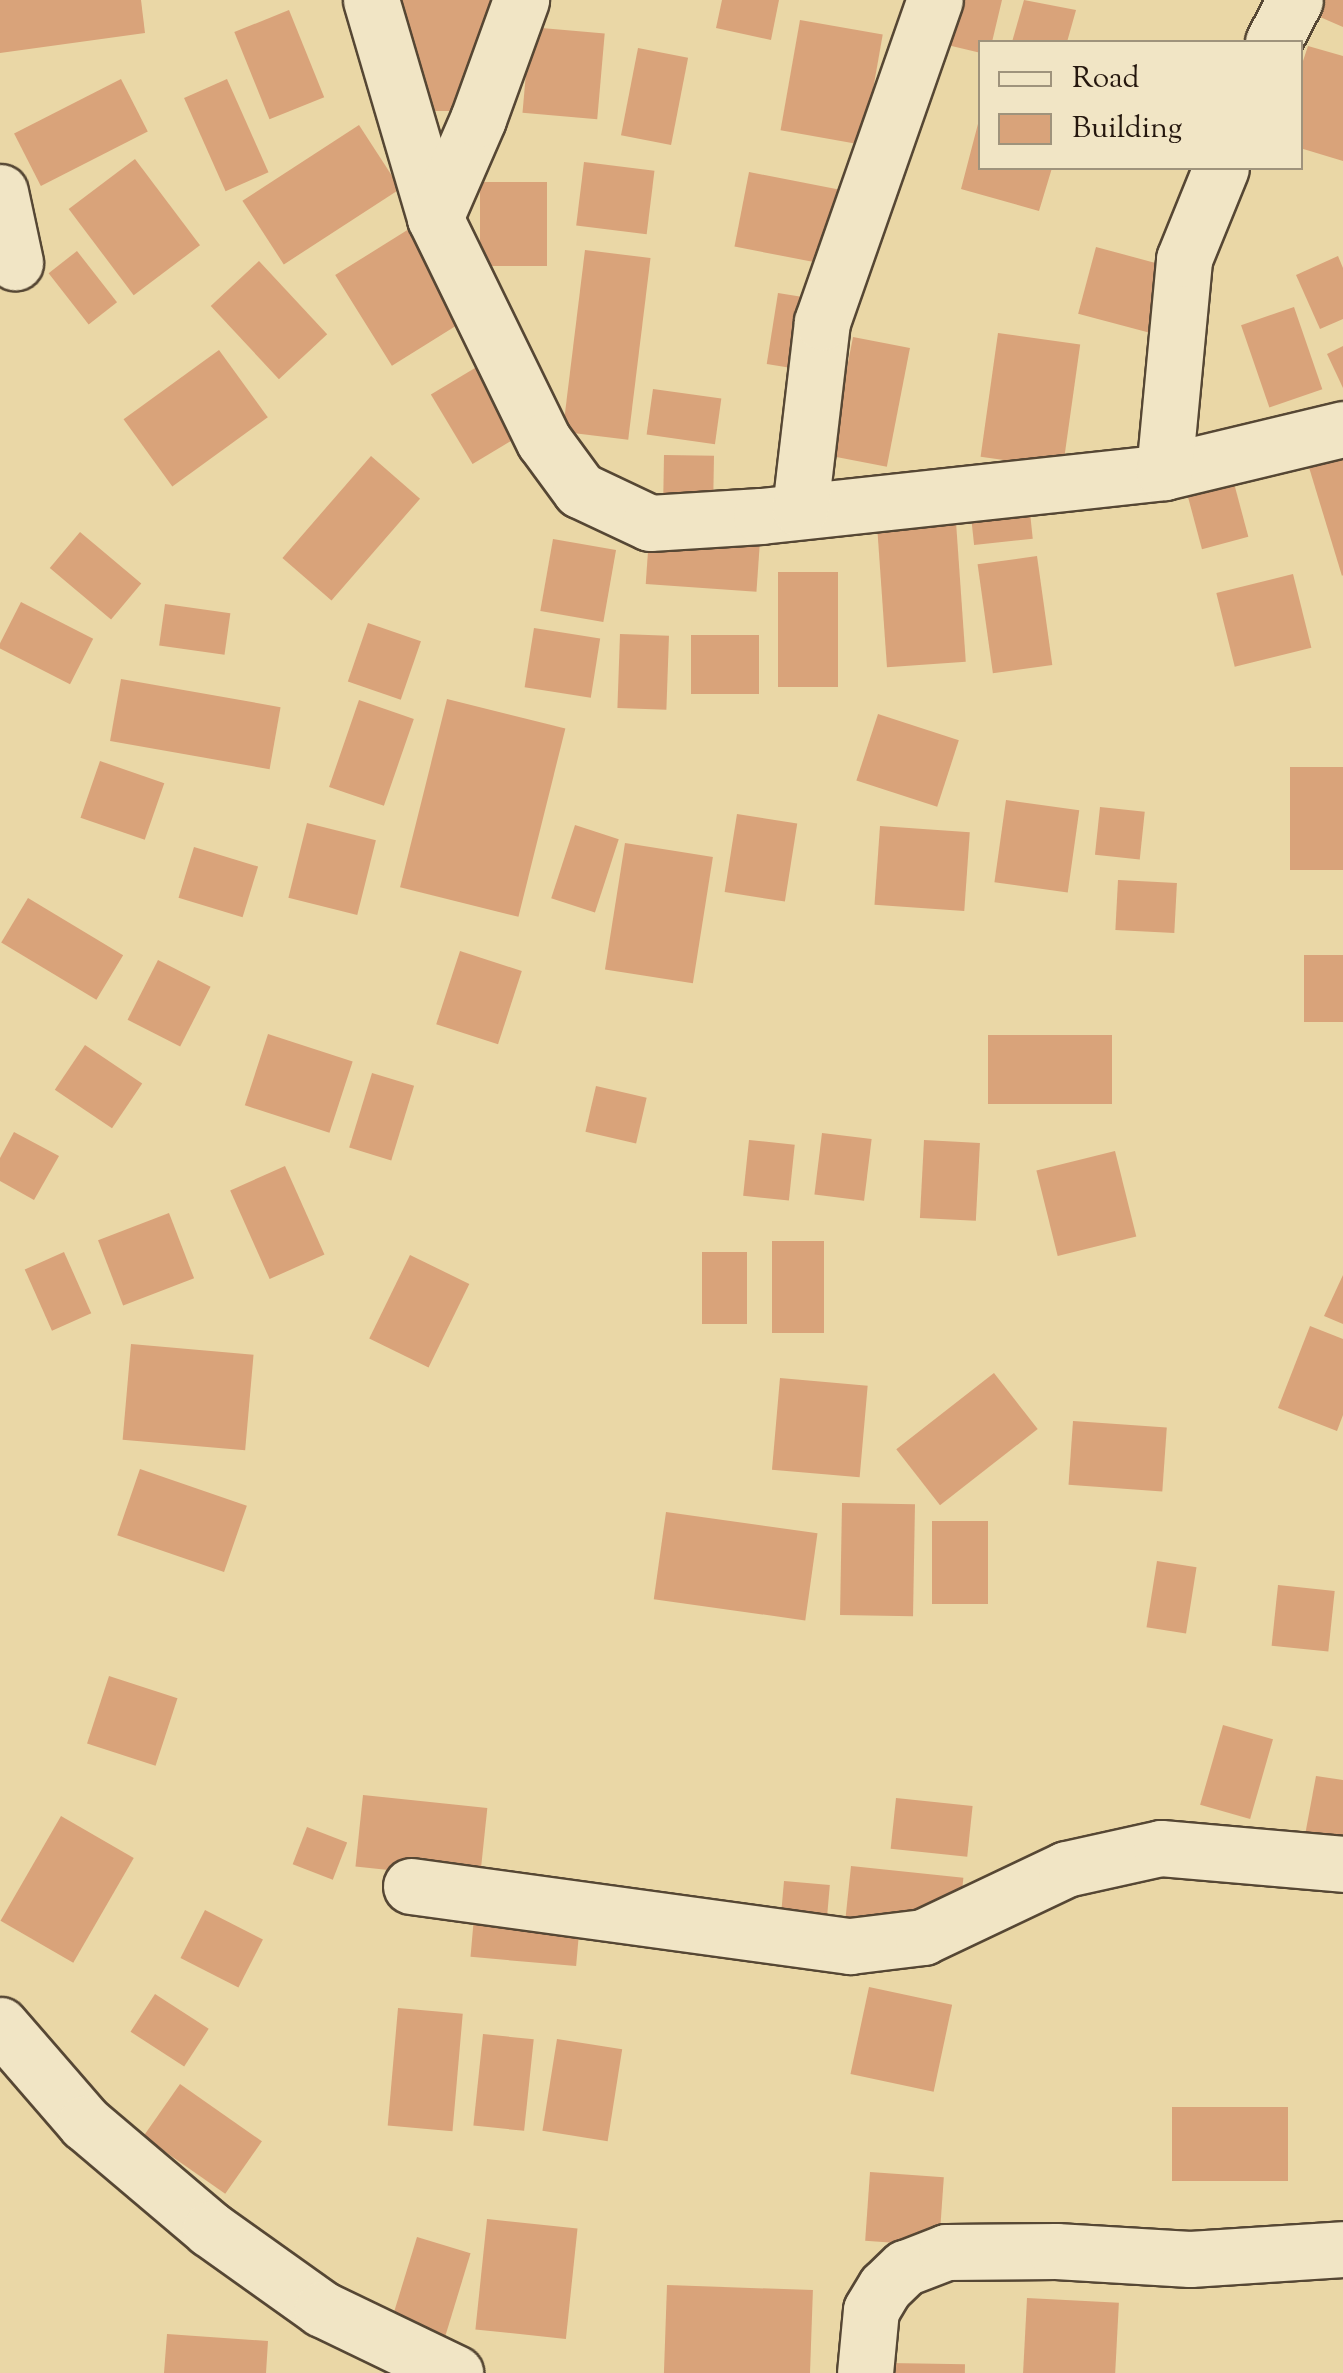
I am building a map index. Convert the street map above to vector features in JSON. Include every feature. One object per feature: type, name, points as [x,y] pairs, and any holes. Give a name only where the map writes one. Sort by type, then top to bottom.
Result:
[{"type":"street","points":[[371,0],[435,218],[544,441],[580,490],[650,524],[761,516],[800,508],[1164,472],[1343,429]]},
{"type":"street","points":[[435,218],[521,0]]},
{"type":"street","points":[[800,508],[822,322],[935,0]]},
{"type":"street","points":[[1275,40],[1295,0]]},
{"type":"street","points":[[1164,472],[1184,259],[1220,170]]},
{"type":"street","points":[[0,192],[15,262]]},
{"type":"street","points":[[411,1886],[850,1946],[923,1937],[1066,1870],[1161,1848],[1343,1864]]},
{"type":"street","points":[[0,2025],[85,2123],[210,2228],[322,2309],[456,2373]]},
{"type":"street","points":[[865,2373],[871,2310],[885,2287],[904,2268],[946,2252],[1056,2251],[1190,2259],[1343,2249]]},
{"type":"building","points":[[0,0],[141,0],[145,33],[0,53]]},
{"type":"building","points":[[397,0],[506,0],[470,111],[433,111]]},
{"type":"building","points":[[722,0],[779,0],[771,40],[716,28]]},
{"type":"building","points":[[949,0],[1002,0],[992,40],[978,40],[978,52],[939,43]]},
{"type":"building","points":[[1024,0],[1076,10],[1068,40],[1013,40]]},
{"type":"building","points":[[1320,0],[1343,0],[1343,27],[1313,14]]},
{"type":"building","points":[[289,10],[324,97],[270,119],[234,32]]},
{"type":"building","points":[[800,20],[883,35],[863,145],[781,130]]},
{"type":"building","points":[[530,27],[605,34],[597,119],[523,113]]},
{"type":"building","points":[[1308,46],[1343,56],[1343,161],[1303,149],[1303,61]]},
{"type":"building","points":[[638,48],[688,58],[671,145],[621,135]]},
{"type":"building","points":[[121,79],[148,132],[41,186],[14,133]]},
{"type":"building","points":[[227,79],[268,172],[226,191],[184,98]]},
{"type":"building","points":[[978,124],[978,170],[1051,170],[1039,211],[961,189]]},
{"type":"building","points":[[359,125],[400,189],[284,264],[242,201]]},
{"type":"building","points":[[135,159],[200,245],[134,295],[69,209]]},
{"type":"building","points":[[584,162],[654,171],[647,234],[576,226]]},
{"type":"building","points":[[749,172],[841,190],[827,265],[734,247]]},
{"type":"building","points":[[480,182],[547,182],[547,266],[480,266]]},
{"type":"building","points":[[409,229],[466,320],[392,366],[335,275]]},
{"type":"building","points":[[1096,247],[1167,266],[1150,333],[1078,314]]},
{"type":"building","points":[[585,250],[651,258],[628,440],[563,432]]},
{"type":"building","points":[[77,251],[117,302],[89,324],[49,273]]},
{"type":"building","points":[[1338,256],[1343,268],[1343,319],[1320,329],[1296,275]]},
{"type":"building","points":[[259,261],[327,334],[279,379],[211,306]]},
{"type":"building","points":[[778,293],[814,299],[802,370],[767,364]]},
{"type":"building","points":[[1294,307],[1322,389],[1269,407],[1241,325]]},
{"type":"building","points":[[998,333],[1080,345],[1063,468],[981,457]]},
{"type":"building","points":[[853,337],[910,348],[887,467],[830,456]]},
{"type":"building","points":[[1343,346],[1343,388],[1327,354]]},
{"type":"building","points":[[219,350],[268,417],[172,487],[124,419]]},
{"type":"building","points":[[490,359],[532,428],[473,464],[431,395]]},
{"type":"building","points":[[653,389],[721,399],[715,444],[647,435]]},
{"type":"building","points":[[1343,453],[1343,575],[1342,576],[1308,464]]},
{"type":"building","points":[[664,455],[714,456],[713,497],[663,496]]},
{"type":"building","points":[[371,456],[420,499],[331,601],[282,558]]},
{"type":"building","points":[[1231,472],[1248,537],[1202,549],[1185,484]]},
{"type":"building","points":[[1029,503],[1033,539],[974,545],[970,509]]},
{"type":"building","points":[[956,522],[966,662],[887,667],[877,528]]},
{"type":"building","points":[[80,532],[141,583],[111,619],[50,568]]},
{"type":"building","points":[[649,537],[760,545],[756,592],[646,584]]},
{"type":"building","points":[[553,539],[616,550],[603,622],[540,611]]},
{"type":"building","points":[[1037,556],[1052,665],[993,673],[978,564]]},
{"type":"building","points":[[778,572],[838,572],[838,687],[778,687]]},
{"type":"building","points":[[1293,574],[1311,648],[1235,667],[1216,593]]},
{"type":"building","points":[[21,602],[93,639],[70,684],[0,649]]},
{"type":"building","points":[[165,604],[230,613],[225,655],[159,646]]},
{"type":"building","points":[[368,623],[421,641],[401,700],[348,682]]},
{"type":"building","points":[[534,628],[600,638],[591,698],[525,687]]},
{"type":"building","points":[[620,634],[669,636],[666,710],[617,708]]},
{"type":"building","points":[[691,635],[759,635],[759,694],[691,694]]},
{"type":"building","points":[[121,679],[281,707],[270,769],[110,741]]},
{"type":"building","points":[[447,699],[565,729],[518,917],[400,887]]},
{"type":"building","points":[[359,700],[414,719],[384,806],[329,787]]},
{"type":"building","points":[[878,714],[959,740],[937,807],[856,781]]},
{"type":"building","points":[[100,761],[164,783],[145,840],[80,818]]},
{"type":"building","points":[[1290,767],[1343,767],[1343,870],[1290,870]]},
{"type":"building","points":[[1006,800],[1079,810],[1068,892],[994,882]]},
{"type":"building","points":[[1100,807],[1145,812],[1140,859],[1095,855]]},
{"type":"building","points":[[737,814],[797,824],[785,902],[725,892]]},
{"type":"building","points":[[307,823],[376,840],[357,915],[288,898]]},
{"type":"building","points":[[575,825],[619,839],[595,912],[551,898]]},
{"type":"building","points":[[880,826],[970,832],[964,911],[874,905]]},
{"type":"building","points":[[625,843],[713,857],[693,983],[605,969]]},
{"type":"building","points":[[194,847],[258,867],[243,917],[179,898]]},
{"type":"building","points":[[1118,880],[1177,883],[1174,933],[1115,930]]},
{"type":"building","points":[[28,898],[123,955],[96,1000],[1,943]]},
{"type":"building","points":[[460,951],[522,971],[498,1044],[436,1024]]},
{"type":"building","points":[[1304,955],[1343,955],[1343,1022],[1304,1022]]},
{"type":"building","points":[[158,960],[211,987],[180,1046],[128,1020]]},
{"type":"building","points":[[268,1034],[353,1062],[329,1133],[245,1105]]},
{"type":"building","points":[[988,1035],[1112,1035],[1112,1104],[988,1104]]},
{"type":"building","points":[[85,1045],[142,1084],[112,1128],[55,1090]]},
{"type":"building","points":[[372,1073],[414,1086],[391,1160],[349,1148]]},
{"type":"building","points":[[596,1086],[647,1098],[636,1143],[585,1132]]},
{"type":"building","points":[[14,1132],[59,1156],[34,1200],[0,1181],[0,1158]]},
{"type":"building","points":[[822,1133],[872,1139],[864,1201],[814,1195]]},
{"type":"building","points":[[749,1140],[795,1145],[789,1201],[743,1196]]},
{"type":"building","points":[[924,1140],[980,1143],[976,1221],[920,1218]]},
{"type":"building","points":[[1115,1151],[1136,1236],[1058,1256],[1036,1171]]},
{"type":"building","points":[[285,1166],[324,1255],[270,1279],[230,1190]]},
{"type":"building","points":[[169,1213],[194,1278],[123,1306],[98,1240]]},
{"type":"building","points":[[772,1241],[824,1241],[824,1333],[772,1333]]},
{"type":"building","points":[[64,1252],[91,1313],[52,1331],[25,1269]]},
{"type":"building","points":[[702,1252],[747,1252],[747,1324],[702,1324]]},
{"type":"building","points":[[410,1255],[469,1284],[429,1368],[369,1339]]},
{"type":"building","points":[[1343,1275],[1343,1324],[1324,1316]]},
{"type":"building","points":[[1310,1326],[1343,1339],[1343,1415],[1337,1431],[1278,1408]]},
{"type":"building","points":[[131,1344],[254,1355],[245,1450],[123,1440]]},
{"type":"building","points":[[994,1373],[1038,1429],[940,1505],[896,1449]]},
{"type":"building","points":[[780,1378],[868,1386],[860,1477],[772,1470]]},
{"type":"building","points":[[1073,1421],[1167,1428],[1162,1491],[1069,1485]]},
{"type":"building","points":[[140,1469],[247,1506],[224,1572],[117,1535]]},
{"type":"building","points":[[842,1503],[915,1504],[913,1616],[840,1615]]},
{"type":"building","points":[[666,1512],[818,1533],[805,1620],[654,1599]]},
{"type":"building","points":[[932,1521],[988,1521],[988,1604],[932,1604]]},
{"type":"building","points":[[1157,1561],[1197,1567],[1186,1633],[1147,1627]]},
{"type":"building","points":[[1278,1585],[1335,1591],[1328,1652],[1272,1646]]},
{"type":"building","points":[[109,1676],[177,1698],[156,1766],[87,1744]]},
{"type":"building","points":[[1223,1725],[1273,1739],[1250,1819],[1200,1805]]},
{"type":"building","points":[[1316,1776],[1343,1780],[1343,1853],[1303,1846]]},
{"type":"building","points":[[363,1795],[487,1808],[480,1880],[355,1867]]},
{"type":"building","points":[[896,1798],[973,1806],[967,1857],[891,1849]]},
{"type":"building","points":[[61,1816],[134,1858],[73,1963],[0,1921]]},
{"type":"building","points":[[307,1827],[347,1842],[333,1880],[293,1864]]},
{"type":"building","points":[[851,1866],[963,1878],[955,1955],[843,1944]]},
{"type":"building","points":[[784,1881],[830,1885],[825,1946],[779,1942]]},
{"type":"building","points":[[205,1910],[263,1940],[238,1988],[180,1958]]},
{"type":"building","points":[[474,1917],[580,1926],[576,1966],[471,1957]]},
{"type":"building","points":[[869,1987],[952,2005],[934,2092],[850,2074]]},
{"type":"building","points":[[155,1994],[209,2029],[184,2067],[130,2032]]},
{"type":"building","points":[[398,2008],[463,2014],[452,2131],[388,2126]]},
{"type":"building","points":[[483,2034],[534,2039],[524,2131],[473,2125]]},
{"type":"building","points":[[557,2039],[622,2049],[608,2141],[542,2131]]},
{"type":"building","points":[[180,2084],[262,2141],[225,2194],[143,2136]]},
{"type":"building","points":[[1172,2107],[1288,2107],[1288,2181],[1172,2181]]},
{"type":"building","points":[[870,2172],[944,2177],[939,2246],[865,2241]]},
{"type":"building","points":[[487,2219],[578,2229],[566,2339],[475,2329]]},
{"type":"building","points":[[417,2237],[471,2253],[444,2340],[390,2324]]},
{"type":"building","points":[[667,2285],[813,2290],[810,2373],[664,2373]]},
{"type":"building","points":[[1027,2298],[1119,2303],[1115,2373],[1023,2373]]},
{"type":"building","points":[[167,2334],[268,2341],[266,2373],[164,2373]]},
{"type":"building","points":[[889,2363],[965,2364],[965,2373],[889,2373]]}]
